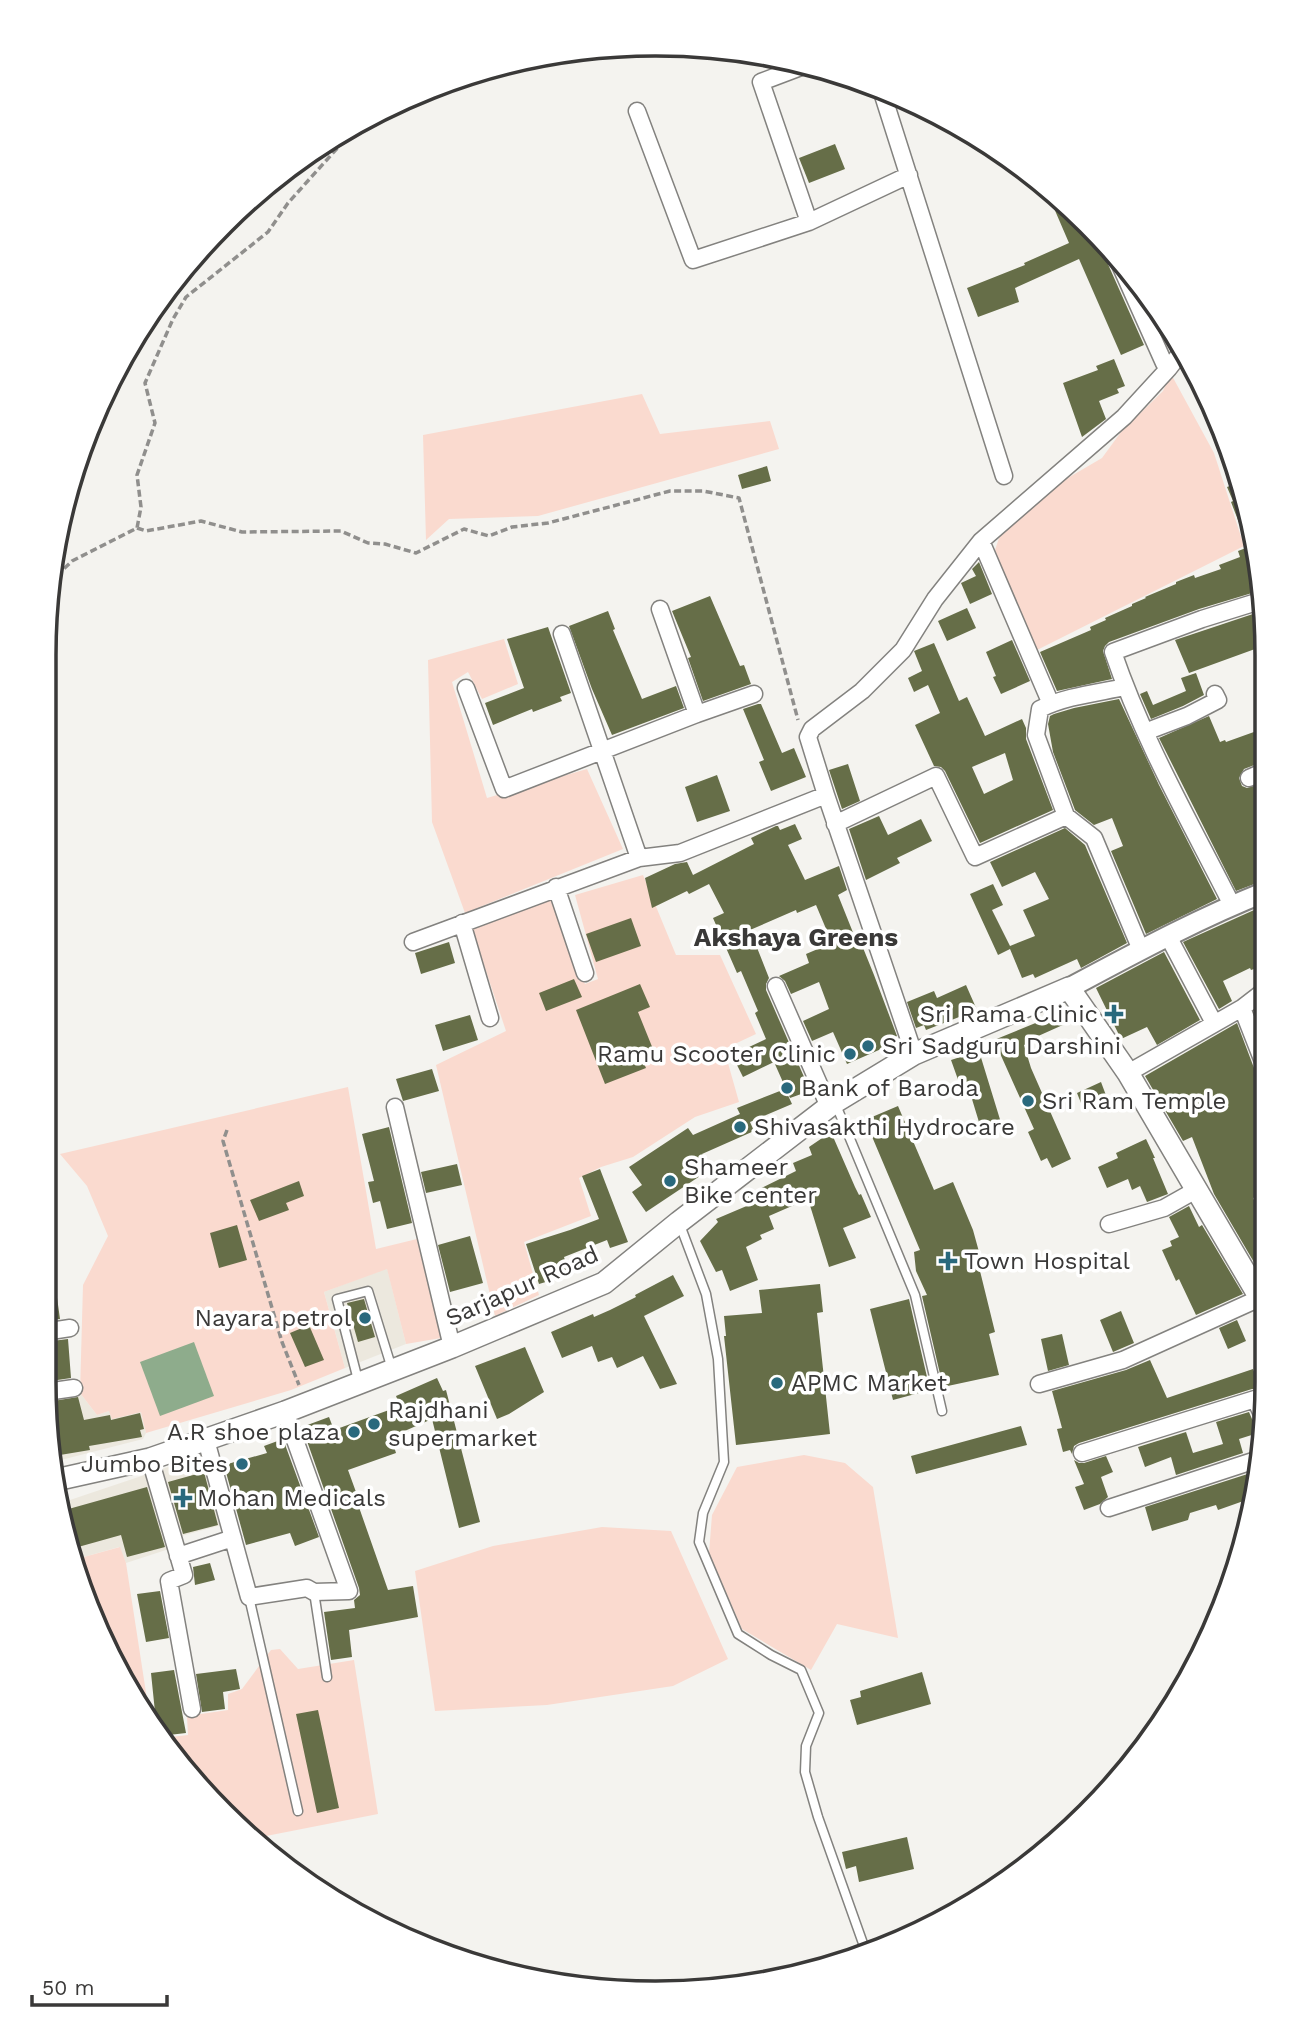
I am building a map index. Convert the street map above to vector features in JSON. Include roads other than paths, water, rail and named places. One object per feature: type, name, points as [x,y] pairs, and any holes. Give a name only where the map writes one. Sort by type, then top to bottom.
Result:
[{"type":"main road","name":"Sarjapur Road","points":[[64,1478],[150,1459],[285,1412],[452,1347],[604,1283],[832,1104],[914,1054],[1069,988]]},
{"type":"main road","points":[[1069,988],[1128,1073],[1255,1290]]},
{"type":"street","points":[[789,71],[761,82],[809,222]]},
{"type":"street","points":[[885,102],[1004,476]]},
{"type":"street","points":[[637,111],[693,260],[809,222],[909,175]]},
{"type":"street","points":[[1133,294],[1164,363],[1169,368]]},
{"type":"street","points":[[914,1054],[808,737],[812,729],[862,691],[903,650],[934,598],[981,541],[1124,417],[1176,358]]},
{"type":"street","points":[[981,541],[1051,704]]},
{"type":"street","points":[[1232,905],[1145,732],[1113,652],[1253,603]]},
{"type":"street","points":[[660,608],[697,714]]},
{"type":"street","points":[[562,634],[639,858]]},
{"type":"street","points":[[1125,687],[1040,709],[1036,735],[1066,816],[1094,838],[1141,950]]},
{"type":"street","points":[[466,688],[504,789],[754,694]]},
{"type":"street","points":[[1145,732],[1187,716],[1218,700],[1215,694]]},
{"type":"street","points":[[1249,778],[1255,775]]},
{"type":"street","points":[[835,824],[936,776],[975,857],[1066,816]]},
{"type":"street","points":[[413,942],[639,858],[680,853],[826,795]]},
{"type":"street","points":[[556,887],[585,973]]},
{"type":"street","points":[[1069,988],[1168,936],[1255,896]]},
{"type":"street","points":[[463,923],[491,1018]]},
{"type":"street","points":[[1168,936],[1214,1023]]},
{"type":"street","points":[[776,986],[832,1104]]},
{"type":"street","points":[[1128,1073],[1255,998]]},
{"type":"street","points":[[1242,1008],[1255,1041]]},
{"type":"street","points":[[394,1107],[452,1347]]},
{"type":"street","points":[[1109,1224],[1164,1208],[1196,1190]]},
{"type":"street","points":[[1039,1384],[1123,1360],[1255,1303]]},
{"type":"street","points":[[56,1330],[70,1328]]},
{"type":"street","points":[[56,1391],[74,1388]]},
{"type":"street","points":[[1082,1453],[1255,1399]]},
{"type":"street","points":[[206,1440],[249,1597],[307,1588],[314,1591],[349,1591],[285,1412]]},
{"type":"street","points":[[150,1459],[184,1575],[169,1581],[192,1709]]},
{"type":"street","points":[[1110,1508],[1250,1462]]},
{"type":"street","points":[[178,1556],[233,1538]]},
{"type":"lane","points":[[832,1104],[915,1295],[942,1411]]},
{"type":"lane","points":[[679,1222],[706,1294],[718,1359],[724,1462],[704,1513],[699,1542],[738,1634],[801,1670],[820,1713],[806,1746],[805,1772],[818,1817],[863,1943]]},
{"type":"lane","points":[[359,1383],[337,1299],[368,1291],[392,1371]]},
{"type":"lane","points":[[314,1591],[327,1677]]},
{"type":"lane","points":[[249,1597],[298,1811]]},
{"type":"place","name":"Sri Rama Clinic","points":[[1114,1014]]},
{"type":"place","name":"Sri Sadguru Darshini","points":[[868,1046]]},
{"type":"place","name":"Ramu Scooter Clinic","points":[[850,1054]]},
{"type":"place","name":"Bank of Baroda","points":[[787,1088]]},
{"type":"place","name":"Sri Ram Temple","points":[[1028,1101]]},
{"type":"place","name":"Shivasakthi Hydrocare","points":[[740,1127]]},
{"type":"place","name":"Shameer Bike center","points":[[670,1181]]},
{"type":"place","name":"Town Hospital","points":[[948,1261]]},
{"type":"place","name":"Nayara petrol","points":[[365,1318]]},
{"type":"place","name":"APMC Market","points":[[777,1383]]},
{"type":"place","name":"Rajdhani supermarket","points":[[374,1424]]},
{"type":"place","name":"A.R shoe plaza","points":[[354,1432]]},
{"type":"place","name":"Jumbo Bites","points":[[242,1464]]},
{"type":"place","name":"Mohan Medicals","points":[[183,1498]]},
{"type":"district","name":"Akshaya Greens","points":[[796,937]]}]
